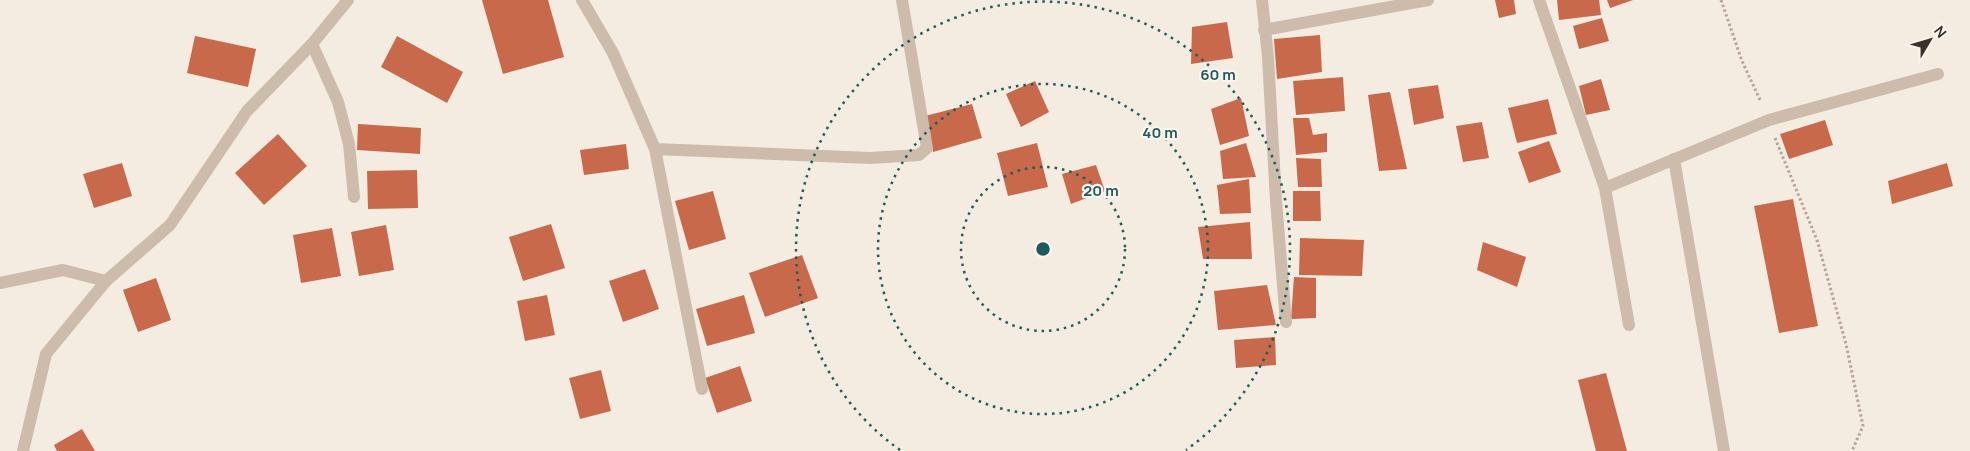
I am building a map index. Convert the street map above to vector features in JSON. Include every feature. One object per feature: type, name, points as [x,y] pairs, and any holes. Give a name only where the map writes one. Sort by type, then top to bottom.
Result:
[{"type":"street","points":[[23,451],[46,354],[106,281],[170,225],[247,111],[312,44],[348,0]]},
{"type":"street","points":[[582,0],[613,53],[655,149],[702,389]]},
{"type":"street","points":[[655,149],[870,158],[919,155],[928,148],[902,0]]},
{"type":"street","points":[[1262,0],[1268,57],[1276,201],[1286,322]]},
{"type":"street","points":[[1264,30],[1428,0]]},
{"type":"street","points":[[1539,0],[1605,188],[1629,325]]},
{"type":"street","points":[[312,44],[338,102],[349,144],[354,197]]},
{"type":"street","points":[[1605,188],[1769,120],[1938,74]]},
{"type":"street","points":[[1674,159],[1724,451]]},
{"type":"street","points":[[0,282],[63,270],[106,281]]},
{"type":"path","points":[[1722,0],[1742,61],[1769,120],[1817,240],[1846,344],[1863,426],[1852,451]]},
{"type":"building","points":[[482,0],[548,0],[564,57],[503,74]]},
{"type":"building","points":[[1495,0],[1514,0],[1516,14],[1499,18]]},
{"type":"building","points":[[1557,0],[1599,0],[1601,15],[1559,20]]},
{"type":"building","points":[[1607,0],[1633,0],[1610,8]]},
{"type":"building","points":[[1602,18],[1609,41],[1579,49],[1573,26]]},
{"type":"building","points":[[1227,22],[1233,58],[1191,64],[1192,27]]},
{"type":"building","points":[[1320,35],[1322,72],[1277,79],[1274,39]]},
{"type":"building","points":[[195,36],[256,49],[248,87],[187,73]]},
{"type":"building","points":[[397,36],[463,72],[447,103],[381,67]]},
{"type":"building","points":[[1343,77],[1345,111],[1296,115],[1293,81]]},
{"type":"building","points":[[1601,79],[1610,110],[1586,115],[1579,86]]},
{"type":"building","points":[[1035,81],[1049,112],[1021,127],[1006,94]]},
{"type":"building","points":[[1438,85],[1444,118],[1414,125],[1408,89]]},
{"type":"building","points":[[1390,92],[1407,169],[1379,171],[1368,95]]},
{"type":"building","points":[[1241,98],[1249,136],[1220,145],[1211,109]]},
{"type":"building","points":[[1548,99],[1557,134],[1517,143],[1508,108]]},
{"type":"building","points":[[972,104],[982,138],[933,152],[925,116]]},
{"type":"building","points":[[1293,118],[1309,118],[1313,135],[1327,133],[1327,152],[1296,155]]},
{"type":"building","points":[[1825,120],[1833,145],[1789,159],[1780,134]]},
{"type":"building","points":[[1482,122],[1489,158],[1463,162],[1456,126]]},
{"type":"building","points":[[358,124],[421,128],[420,154],[357,150]]},
{"type":"building","points":[[278,134],[307,166],[264,205],[235,173]]},
{"type":"building","points":[[1549,141],[1561,172],[1529,183],[1518,152]]},
{"type":"building","points":[[1037,143],[1048,187],[1008,196],[997,153]]},
{"type":"building","points":[[1246,143],[1256,177],[1223,179],[1220,151]]},
{"type":"building","points":[[626,144],[629,169],[584,175],[580,150]]},
{"type":"building","points":[[1296,158],[1321,159],[1322,187],[1298,187]]},
{"type":"building","points":[[122,163],[132,196],[94,208],[83,174]]},
{"type":"building","points":[[1947,163],[1953,186],[1892,204],[1888,181]]},
{"type":"building","points":[[1096,165],[1105,191],[1071,204],[1062,174]]},
{"type":"building","points":[[417,170],[418,208],[368,209],[367,171]]},
{"type":"building","points":[[1249,179],[1251,213],[1220,214],[1217,185]]},
{"type":"building","points":[[713,191],[726,239],[689,250],[675,201]]},
{"type":"building","points":[[1293,191],[1320,191],[1321,221],[1293,221]]},
{"type":"building","points":[[1793,199],[1818,326],[1779,333],[1754,206]]},
{"type":"building","points":[[1250,222],[1252,259],[1203,259],[1198,227]]},
{"type":"building","points":[[551,224],[565,268],[523,281],[509,237]]},
{"type":"building","points":[[386,225],[394,270],[359,276],[351,232]]},
{"type":"building","points":[[332,228],[341,276],[301,283],[293,235]]},
{"type":"building","points":[[1300,238],[1364,240],[1362,276],[1299,275]]},
{"type":"building","points":[[1483,242],[1526,257],[1517,287],[1477,270]]},
{"type":"building","points":[[802,255],[818,298],[765,317],[749,273]]},
{"type":"building","points":[[645,269],[659,309],[623,322],[609,281]]},
{"type":"building","points":[[1294,277],[1316,278],[1316,318],[1291,319]]},
{"type":"building","points":[[156,278],[171,320],[138,332],[123,290]]},
{"type":"building","points":[[1267,285],[1276,325],[1218,330],[1214,291]]},
{"type":"building","points":[[547,295],[555,335],[525,341],[517,301]]},
{"type":"building","points":[[744,295],[755,333],[707,346],[696,309]]},
{"type":"building","points":[[1275,337],[1276,365],[1236,368],[1234,340]]},
{"type":"building","points":[[740,366],[752,401],[717,413],[705,378]]},
{"type":"building","points":[[601,370],[611,411],[580,419],[569,378]]},
{"type":"building","points":[[1606,373],[1627,451],[1596,451],[1578,380]]},
{"type":"building","points":[[82,429],[95,451],[57,451],[54,445]]}]
